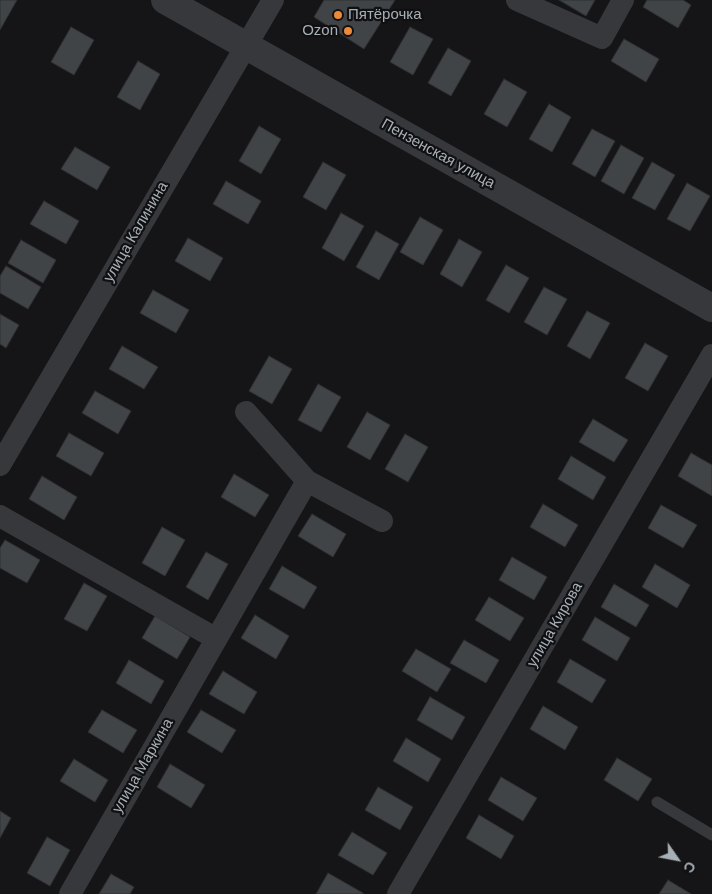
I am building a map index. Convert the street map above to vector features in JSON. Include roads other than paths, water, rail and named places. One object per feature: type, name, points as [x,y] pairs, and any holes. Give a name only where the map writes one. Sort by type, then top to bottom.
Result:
[{"type":"street","name":"Пензенская улица","points":[[165,0],[712,308]]},
{"type":"street","name":"улица Калинина","points":[[0,465],[273,0]]},
{"type":"street","points":[[517,0],[602,38],[623,0]]},
{"type":"street","name":"улица Кирова","points":[[398,894],[712,355]]},
{"type":"street","points":[[246,412],[307,481],[382,521]]},
{"type":"street","name":"улица Маркина","points":[[70,894],[215,638],[307,481]]},
{"type":"street","points":[[0,516],[215,638]]},
{"type":"lane","points":[[657,802],[712,835]]},
{"type":"place","name":"Пятёрочка","points":[[338,15]]},
{"type":"place","name":"Ozon","points":[[348,31]]}]
